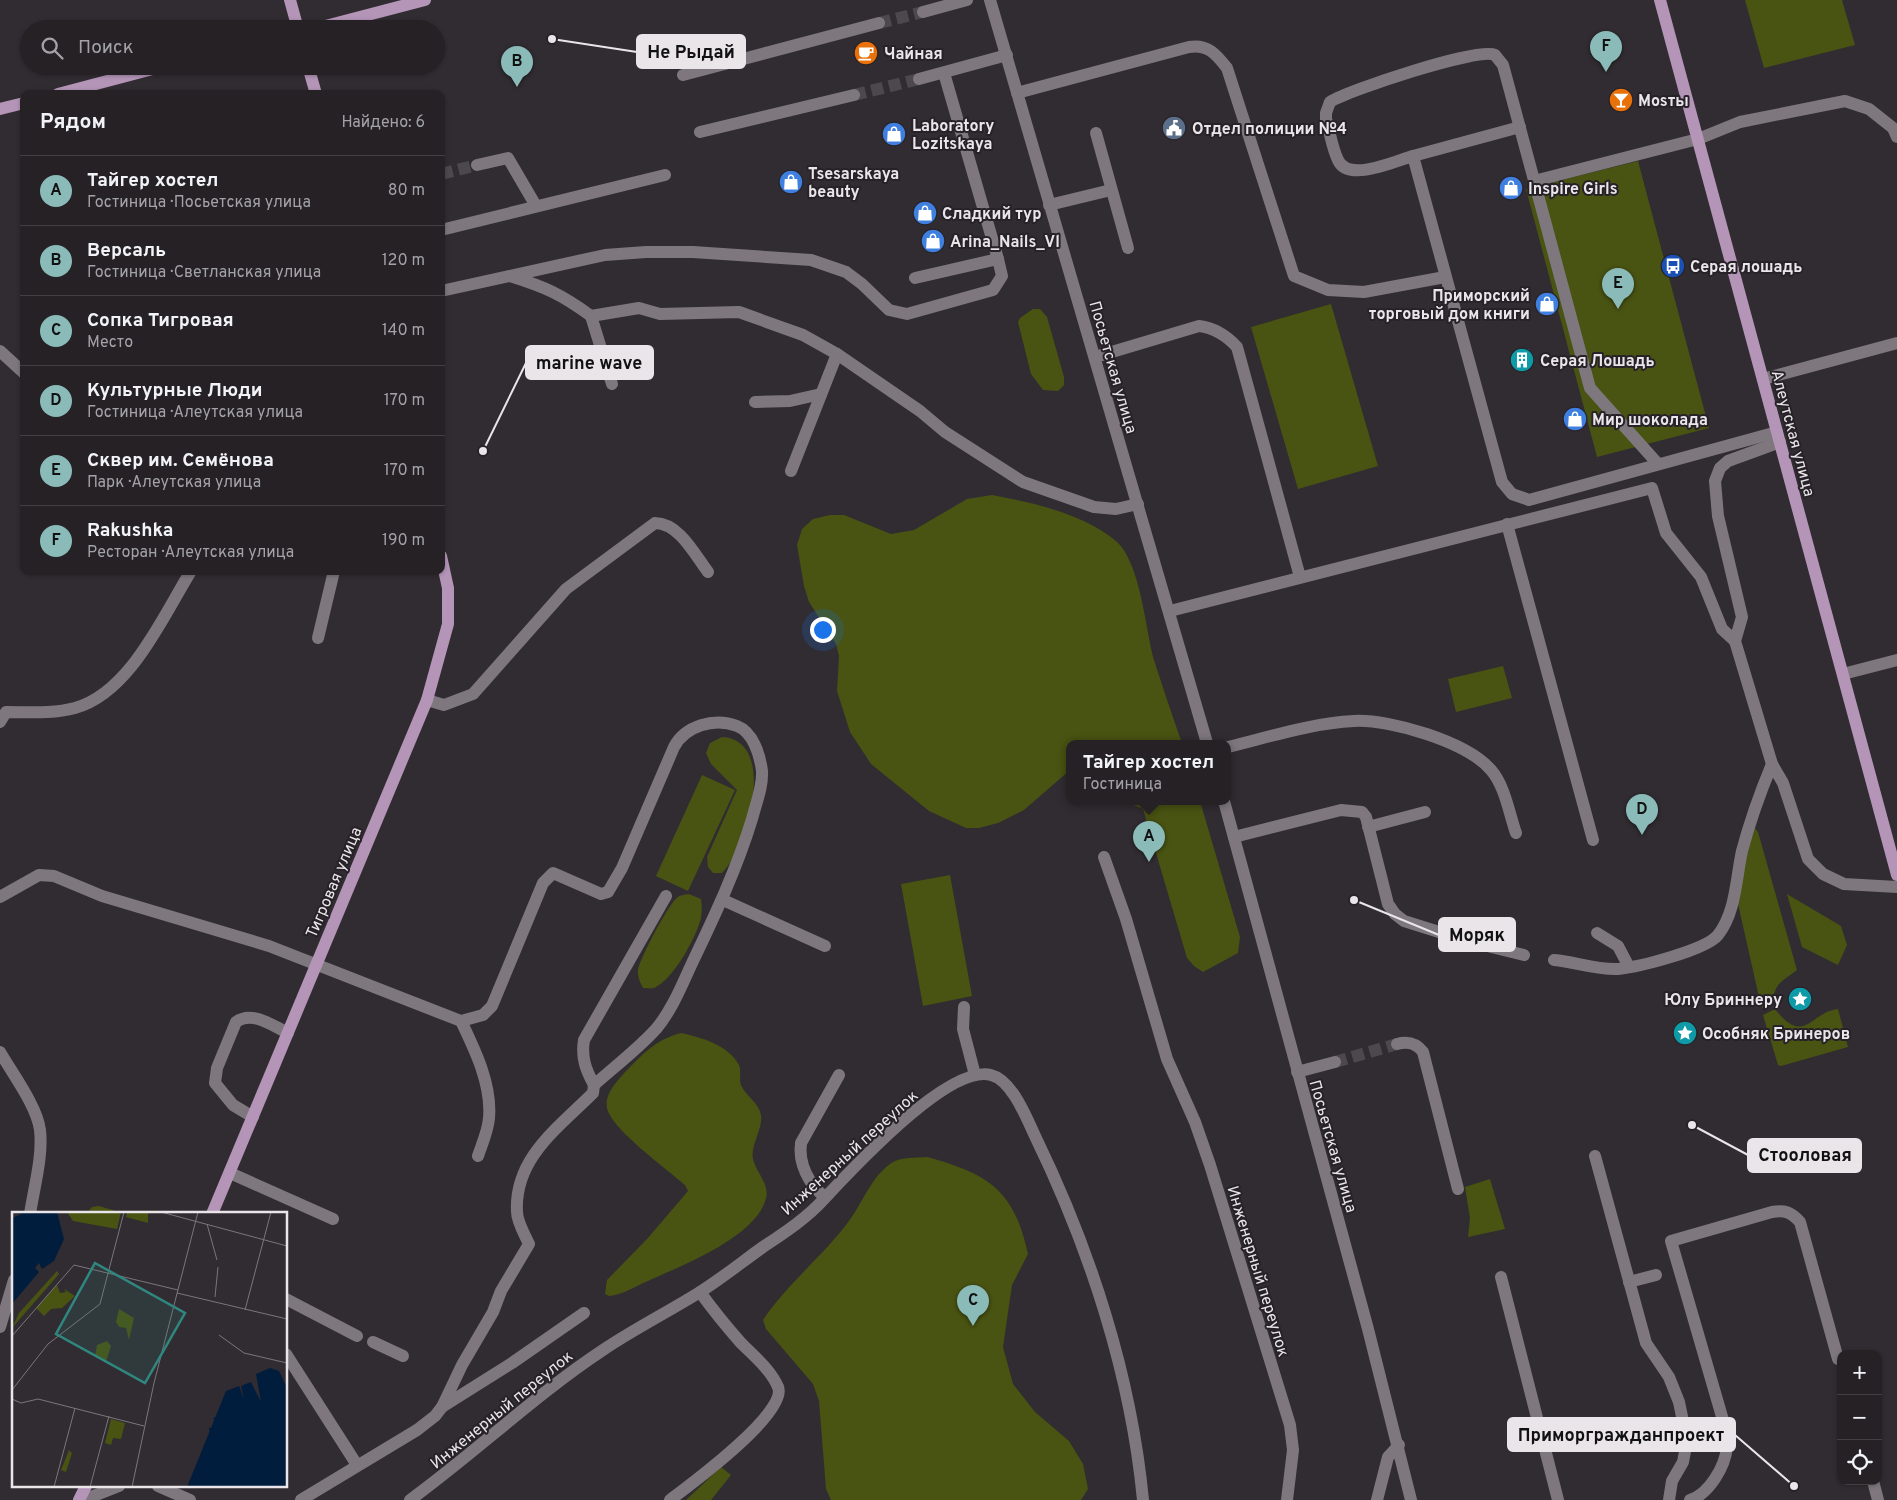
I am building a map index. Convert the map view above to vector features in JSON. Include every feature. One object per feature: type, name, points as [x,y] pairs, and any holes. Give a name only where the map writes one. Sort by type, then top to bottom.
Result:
[{"type":"main road","points":[[290,0],[296,20]]},
{"type":"main road","points":[[348,20],[424,0]]},
{"type":"main road","name":"Алеутская улица","points":[[1660,0],[1897,875]]},
{"type":"main road","points":[[73,90],[130,75]]},
{"type":"main road","points":[[311,75],[315,90]]},
{"type":"main road","points":[[0,109],[20,104]]},
{"type":"main road","name":"Тигровая улица","points":[[213,1212],[427,700],[448,624],[448,588],[445,574]]},
{"type":"main road","points":[[81,1500],[85,1488]]},
{"type":"street","points":[[923,12],[967,0]]},
{"type":"street","name":"Посьетская улица","points":[[990,0],[1206,740]]},
{"type":"street","points":[[683,75],[879,23]]},
{"type":"street","points":[[1017,93],[1189,47],[1199,45],[1209,49],[1227,68],[1294,276],[1328,290],[1364,292],[1445,277]]},
{"type":"street","points":[[1520,128],[1358,172],[1344,168],[1338,160],[1326,113],[1330,102],[1415,70],[1478,54],[1491,53],[1503,65],[1520,128],[1534,181],[1590,388],[1658,464]]},
{"type":"street","points":[[920,79],[1006,56]]},
{"type":"street","points":[[445,290],[605,255],[646,252],[693,252],[810,260],[846,272],[862,284],[888,310],[907,314],[993,290],[1002,276],[944,73]]},
{"type":"street","points":[[700,132],[854,95]]},
{"type":"street","points":[[1534,181],[1698,139],[1740,122],[1845,100],[1869,109],[1896,129]]},
{"type":"street","points":[[1096,133],[1128,248]]},
{"type":"street","points":[[1413,156],[1502,482],[1512,494],[1528,500],[1658,464],[1778,437]]},
{"type":"street","points":[[477,165],[508,158],[536,206]]},
{"type":"street","points":[[445,229],[665,175]]},
{"type":"street","points":[[1049,205],[1111,190]]},
{"type":"street","points":[[915,278],[998,259]]},
{"type":"street","points":[[508,275],[544,287],[565,297],[591,316],[612,384]]},
{"type":"street","points":[[591,316],[639,308],[660,314],[739,312],[803,335],[837,354],[920,411],[945,432],[1023,482],[1094,508],[1116,508],[1138,504]]},
{"type":"street","points":[[1095,357],[1199,326],[1210,328],[1228,338],[1237,347],[1300,577]]},
{"type":"street","points":[[1763,379],[1897,343]]},
{"type":"street","points":[[0,351],[20,369]]},
{"type":"street","points":[[791,471],[837,354]]},
{"type":"street","points":[[755,402],[790,401],[821,394]]},
{"type":"street","points":[[1735,641],[1742,617],[1718,516],[1715,495],[1716,474],[1728,461],[1778,437]]},
{"type":"street","points":[[1170,611],[1652,488],[1666,533],[1701,577],[1722,629],[1735,641],[1772,764],[1783,783],[1808,859],[1823,874],[1844,884],[1897,887]]},
{"type":"street","points":[[427,700],[444,705],[473,694],[566,589],[648,526],[655,523],[668,525],[708,572]]},
{"type":"street","points":[[1507,524],[1593,840]]},
{"type":"street","points":[[0,722],[6,712],[75,708],[98,698],[126,672],[144,647],[189,575]]},
{"type":"street","points":[[318,638],[333,575]]},
{"type":"street","points":[[1843,674],[1897,660]]},
{"type":"street","points":[[1231,745],[1327,724],[1357,721],[1389,725],[1437,737],[1461,747],[1492,771],[1501,788],[1516,833]]},
{"type":"street","points":[[0,897],[40,874],[54,876],[102,896],[269,946],[461,1021],[483,1015],[492,1006],[543,883],[549,876],[553,873],[601,894],[608,892],[622,868],[678,738],[698,726],[717,723],[738,726],[750,738],[758,751],[762,771],[761,789],[743,848],[723,900],[674,1001],[660,1023],[594,1085]]},
{"type":"street","points":[[1554,960],[1604,969],[1629,968],[1692,950],[1718,935],[1733,902],[1747,834],[1758,798],[1772,764]]},
{"type":"street","name":"Посьетская улица","points":[[1225,805],[1399,1445],[1411,1500]]},
{"type":"street","points":[[1234,837],[1341,810],[1362,812],[1368,827],[1388,904],[1395,914],[1404,921],[1471,942],[1524,955]]},
{"type":"street","points":[[1368,827],[1425,812]]},
{"type":"street","name":"Инженерный переулок","points":[[1104,857],[1126,919],[1168,1059],[1207,1157],[1290,1425],[1293,1450],[1287,1500]]},
{"type":"street","points":[[301,1500],[417,1430],[435,1416],[442,1407],[501,1291],[530,1244],[516,1214],[518,1188],[528,1161],[536,1149],[594,1093],[594,1085],[585,1067],[582,1052],[584,1040],[666,896]]},
{"type":"street","points":[[723,900],[825,946]]},
{"type":"street","points":[[1598,933],[1618,946],[1629,968]]},
{"type":"street","points":[[964,1007],[963,1029],[976,1075],[993,1075],[1005,1083],[1019,1103],[1055,1176],[1091,1272],[1114,1349],[1139,1465],[1143,1500]]},
{"type":"street","points":[[253,1117],[233,1105],[215,1083],[217,1068],[236,1022],[246,1016],[288,1034]]},
{"type":"street","points":[[461,1021],[475,1051],[489,1103],[489,1120],[478,1156]]},
{"type":"street","points":[[1397,1044],[1405,1042],[1412,1044],[1423,1052],[1458,1189]]},
{"type":"street","points":[[0,1052],[34,1112],[40,1130],[40,1148],[30,1212]]},
{"type":"street","points":[[1297,1072],[1334,1062]]},
{"type":"street","points":[[825,1197],[817,1192],[802,1165],[800,1151],[801,1143],[839,1075]]},
{"type":"street","name":"Инженерный переулок","points":[[410,1500],[450,1471],[510,1418],[600,1352],[700,1292],[782,1234],[825,1197],[917,1108],[976,1075]]},
{"type":"street","points":[[1595,1156],[1646,1343],[1669,1377],[1679,1402],[1687,1441],[1683,1462],[1672,1481],[1669,1500]]},
{"type":"street","points":[[230,1172],[333,1218]]},
{"type":"street","points":[[1690,1500],[1696,1498],[1711,1484],[1725,1460],[1727,1446],[1725,1427],[1671,1241],[1772,1212],[1784,1211],[1792,1214],[1800,1222],[1837,1355]]},
{"type":"street","points":[[1629,1282],[1656,1275]]},
{"type":"street","points":[[1500,1277],[1558,1500]]},
{"type":"street","points":[[0,1327],[12,1287]]},
{"type":"street","points":[[670,1500],[719,1463],[772,1411],[779,1396],[779,1388],[770,1374],[720,1320],[700,1292]]},
{"type":"street","points":[[288,1300],[357,1336]]},
{"type":"street","points":[[442,1407],[584,1313]]},
{"type":"street","points":[[373,1342],[403,1356]]},
{"type":"street","points":[[288,1357],[357,1465]]},
{"type":"street","points":[[1377,1500],[1388,1456],[1399,1445]]},
{"type":"street","points":[[1874,1485],[1878,1500]]},
{"type":"street","points":[[81,1500],[114,1488]]},
{"type":"street","points":[[163,1488],[190,1500]]},
{"type":"green space","points":[[1745,0],[1842,0],[1855,45],[1764,68]]},
{"type":"green space","points":[[1638,161],[1709,428],[1597,457],[1526,189]]},
{"type":"green space","points":[[1331,304],[1378,466],[1298,489],[1251,327]]},
{"type":"green space","points":[[1033,309],[1040,309],[1047,317],[1064,377],[1064,385],[1058,391],[1043,390],[1031,374],[1018,322],[1020,318]]},
{"type":"green space","points":[[992,495],[1057,510],[1088,523],[1116,541],[1131,564],[1137,580],[1154,660],[1181,740],[1066,740],[1066,773],[1024,810],[998,823],[979,828],[966,828],[929,811],[871,764],[850,732],[837,691],[839,656],[836,644],[809,602],[804,586],[797,545],[802,529],[813,519],[830,515],[844,515],[891,534],[914,530],[967,499]]},
{"type":"green space","points":[[1503,666],[1512,698],[1456,712],[1448,679]]},
{"type":"green space","points":[[722,737],[739,743],[750,756],[754,775],[753,797],[741,842],[732,860],[722,873],[713,873],[708,867],[707,857],[737,790],[711,764],[706,753],[710,743]]},
{"type":"green space","points":[[702,775],[735,790],[688,891],[656,876]]},
{"type":"green space","points":[[1134,805],[1201,805],[1240,937],[1238,953],[1203,972],[1187,958],[1143,809]]},
{"type":"green space","points":[[1754,827],[1758,832],[1797,970],[1777,987],[1773,998],[1773,1005],[1763,1008],[1738,904],[1747,853]]},
{"type":"green space","points":[[950,875],[972,996],[923,1006],[901,884]]},
{"type":"green space","points":[[689,894],[701,899],[702,909],[701,918],[689,947],[676,968],[661,984],[654,988],[643,988],[638,977],[638,969],[649,943],[674,902],[679,896]]},
{"type":"green space","points":[[1787,894],[1841,926],[1847,945],[1838,965],[1802,947]]},
{"type":"green space","points":[[1775,1009],[1785,1020],[1794,1025],[1801,1026],[1828,1011],[1838,1009],[1848,1047],[1781,1066],[1778,1065],[1763,1015]]},
{"type":"green space","points":[[681,1033],[697,1037],[721,1047],[739,1065],[741,1085],[758,1107],[761,1115],[753,1159],[766,1188],[766,1198],[760,1212],[748,1225],[716,1248],[629,1290],[609,1296],[605,1294],[607,1280],[647,1239],[688,1191],[685,1185],[618,1127],[607,1108],[608,1097],[617,1082],[646,1052],[665,1039]]},
{"type":"green space","points":[[927,1157],[949,1163],[983,1178],[996,1188],[1015,1214],[1028,1254],[1012,1285],[1003,1347],[1013,1384],[1035,1412],[1069,1441],[1083,1464],[1088,1489],[1081,1500],[831,1500],[826,1489],[819,1401],[813,1384],[766,1329],[763,1320],[783,1294],[839,1234],[874,1181],[886,1167],[900,1159]]},
{"type":"green space","points":[[1490,1179],[1505,1229],[1468,1237],[1470,1218],[1465,1187]]},
{"type":"green space","points":[[99,1206],[119,1212],[88,1212],[92,1207]]},
{"type":"green space","points":[[721,1467],[731,1475],[711,1500],[686,1500]]},
{"type":"tunnel","points":[[879,23],[923,12]]},
{"type":"tunnel","points":[[854,95],[919,79]]},
{"type":"tunnel","points":[[445,173],[477,165]]},
{"type":"tunnel","points":[[1335,1062],[1397,1044]]},
{"type":"place","name":"Не Рыдай","points":[[552,39]]},
{"type":"place","name":"Чайная","points":[[866,53]]},
{"type":"place","name":"Rakushka","points":[[1606,72]]},
{"type":"place","name":"Версаль","points":[[517,87]]},
{"type":"place","name":"Mosты","points":[[1621,100]]},
{"type":"place","name":"Отдел полиции №4","points":[[1174,128]]},
{"type":"place","name":"Laboratory Lozitskaya","points":[[894,134]]},
{"type":"place","name":"Tsesarskaya beauty","points":[[791,182]]},
{"type":"place","name":"Inspire Girls","points":[[1511,188]]},
{"type":"place","name":"Сладкий тур","points":[[925,213]]},
{"type":"place","name":"Arina_Nails_Vl","points":[[933,241]]},
{"type":"place","name":"Серая лошадь","points":[[1673,266]]},
{"type":"place","name":"Приморский торговый дом книги","points":[[1547,304]]},
{"type":"place","name":"Сквер им. Семёнова","points":[[1618,309]]},
{"type":"place","name":"Серая Лошадь","points":[[1522,360]]},
{"type":"place","name":"Мир шоколада","points":[[1575,419]]},
{"type":"place","name":"marine wave","points":[[483,451]]},
{"type":"place","name":"Культурные Люди","points":[[1642,835]]},
{"type":"place","name":"Тайгер хостел","points":[[1149,862]]},
{"type":"place","name":"Моряк","points":[[1354,900]]},
{"type":"place","name":"Юлу Бриннеру","points":[[1800,999]]},
{"type":"place","name":"Особняк Бринеров","points":[[1685,1033]]},
{"type":"place","name":"Стооловая","points":[[1692,1125]]},
{"type":"place","name":"Сопка Тигровая","points":[[973,1326]]},
{"type":"place","name":"Приморгражданпроект","points":[[1794,1486]]}]
